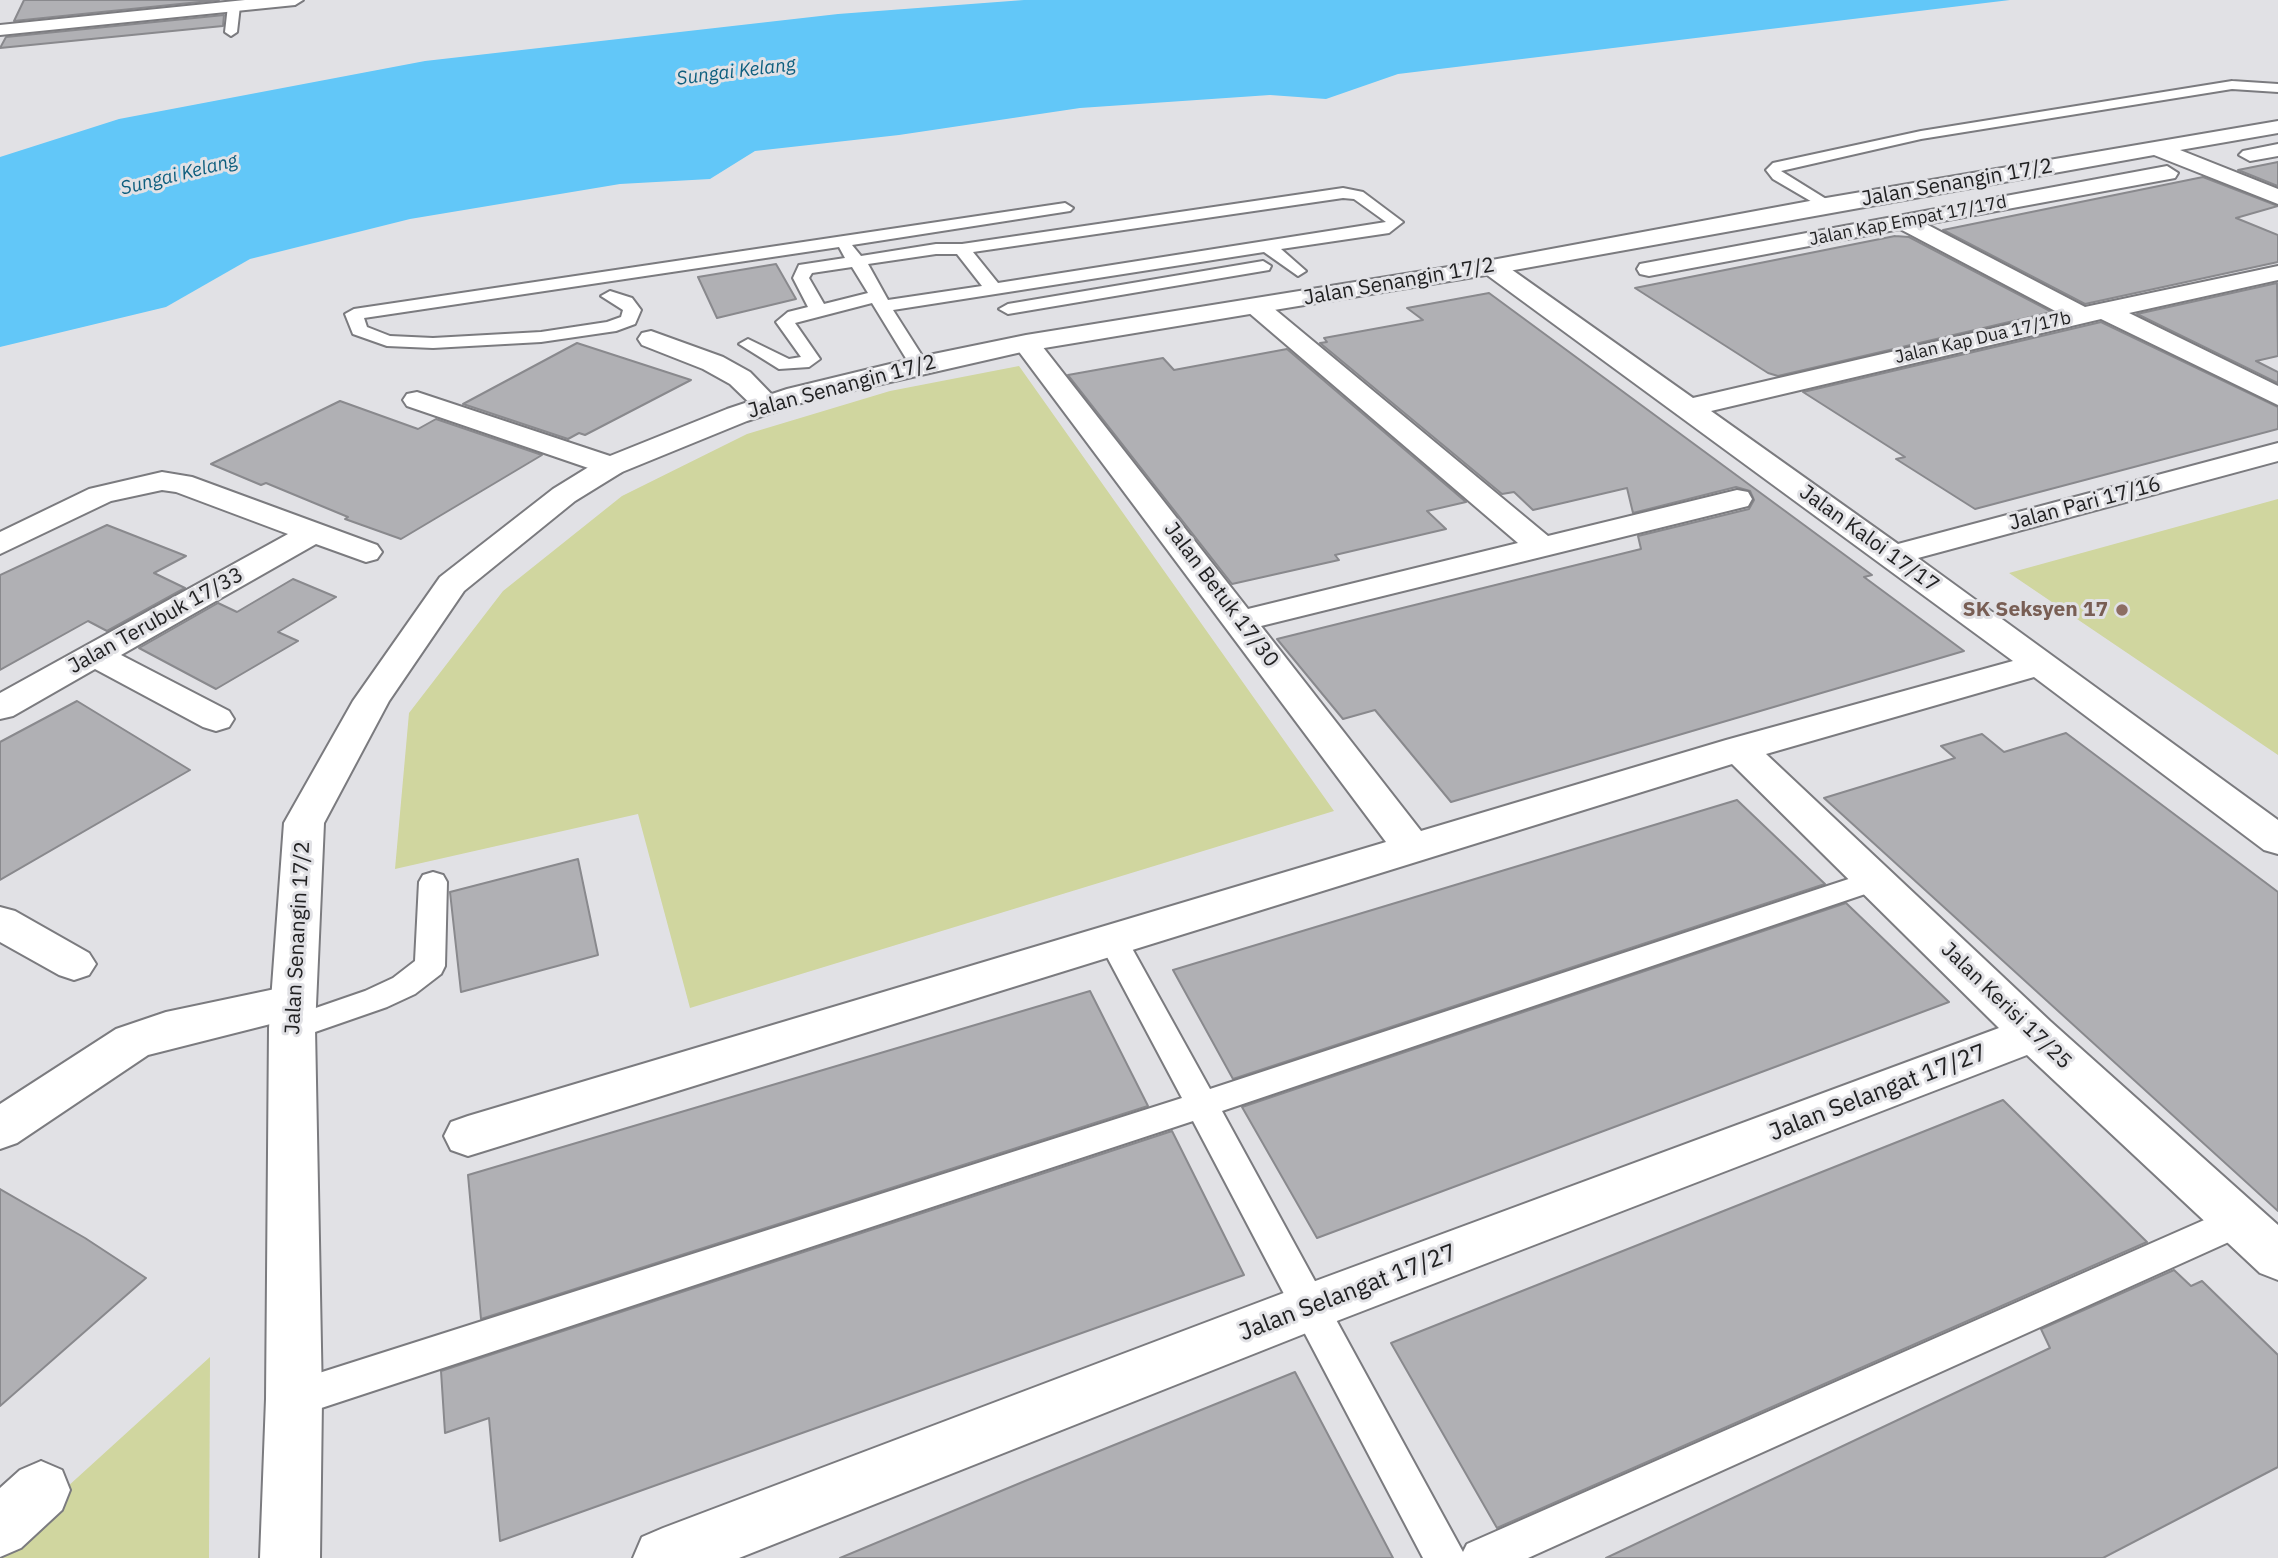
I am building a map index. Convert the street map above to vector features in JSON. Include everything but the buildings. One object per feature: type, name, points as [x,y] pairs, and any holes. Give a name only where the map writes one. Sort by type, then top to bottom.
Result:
[{"type":"street","points":[[0,30],[234,3],[295,0]]},
{"type":"street","points":[[21,10],[43,14],[41,26]]},
{"type":"street","name":"Jalan Senangin 17/2","points":[[290,1558],[294,1399],[293,1015],[304,823],[371,701],[452,584],[564,495],[611,466],[768,405],[919,365],[1026,343],[1492,267],[1826,205],[2163,161],[2278,127]]},
{"type":"street","points":[[2250,155],[2278,150]]},
{"type":"street","points":[[2163,161],[2278,197]]},
{"type":"street","name":"Jalan Kap Empat 17/17d","points":[[1649,269],[1902,221],[2163,161]]},
{"type":"street","points":[[1902,221],[2278,397]]},
{"type":"street","name":"Jalan Kaloi 17/17","points":[[1492,267],[1893,555],[2038,665],[2278,840]]},
{"type":"street","name":"Jalan Kap Dua 17/17b","points":[[1688,408],[2093,312],[2278,273]]},
{"type":"street","points":[[1257,307],[1542,547]]},
{"type":"street","points":[[651,339],[713,363],[740,378],[768,405]]},
{"type":"street","name":"Jalan Betuk 17/30","points":[[1026,343],[1413,849]]},
{"type":"street","points":[[417,400],[611,466]]},
{"type":"street","name":"Jalan Pari 17/16","points":[[1893,555],[2278,452]]},
{"type":"street","points":[[0,544],[100,495],[125,487],[162,481],[181,483],[311,534],[366,552]]},
{"type":"street","points":[[1241,621],[1737,499]]},
{"type":"street","name":"Jalan Terubuk 17/33","points":[[0,708],[311,534]]},
{"type":"street","points":[[95,655],[216,719]]},
{"type":"street","points":[[468,1136],[1740,749],[2038,665]]},
{"type":"street","name":"Jalan Kerisi 17/25","points":[[1740,749],[2034,1034],[2278,1257]]},
{"type":"street","points":[[0,922],[74,964]]},
{"type":"street","points":[[0,1129],[132,1042],[166,1030],[293,1015]]},
{"type":"street","name":"Jalan Selangat 17/27","points":[[663,1558],[1310,1307],[2034,1034]]},
{"type":"street","points":[[0,1527],[41,1490]]},
{"type":"lane","points":[[231,32],[234,3]]},
{"type":"lane","points":[[1826,205],[1778,176],[1773,170],[1778,166],[1921,135],[2232,85],[2278,88]]},
{"type":"lane","points":[[748,344],[786,365],[803,363],[811,359],[785,322],[794,316],[819,310],[1078,278],[1388,228],[1395,222],[1358,195],[1343,193],[962,249],[855,260],[805,269],[801,278],[819,310]]},
{"type":"lane","points":[[610,296],[626,302],[632,310],[629,320],[610,327],[541,337],[433,343],[387,341],[359,330],[354,314],[1065,208]]},
{"type":"lane","points":[[841,242],[855,260],[919,365]]},
{"type":"lane","points":[[1268,247],[1292,266]]},
{"type":"lane","points":[[962,249],[994,290]]},
{"type":"lane","points":[[1176,262],[1198,284]]},
{"type":"lane","points":[[1008,309],[1096,295],[1198,284],[1292,266]]},
{"type":"lane","points":[[1078,278],[1110,309]]},
{"type":"lane","points":[[294,1399],[1202,1105],[1876,880]]},
{"type":"lane","points":[[293,1015],[376,999],[404,986],[430,966],[433,882]]},
{"type":"lane","points":[[1113,940],[1445,1558]]},
{"type":"lane","points":[[1480,1558],[2239,1221]]},
{"type":"green space","points":[[1019,366],[1334,811],[690,1008],[638,814],[395,869],[409,713],[503,591],[622,496],[747,434],[890,391]]},
{"type":"green space","points":[[2278,499],[2278,755],[2009,573]]},
{"type":"green space","points":[[210,1357],[209,1558],[0,1558],[0,1548]]},
{"type":"water","name":"Sungai Kelang","points":[[1024,0],[2010,0],[1398,74],[1326,99],[1270,95],[1080,108],[899,135],[755,151],[710,179],[620,184],[410,219],[250,259],[166,307],[0,347],[0,157],[119,119],[425,61],[838,14]]},
{"type":"place","name":"SK Seksyen 17","points":[[2122,610]]}]
